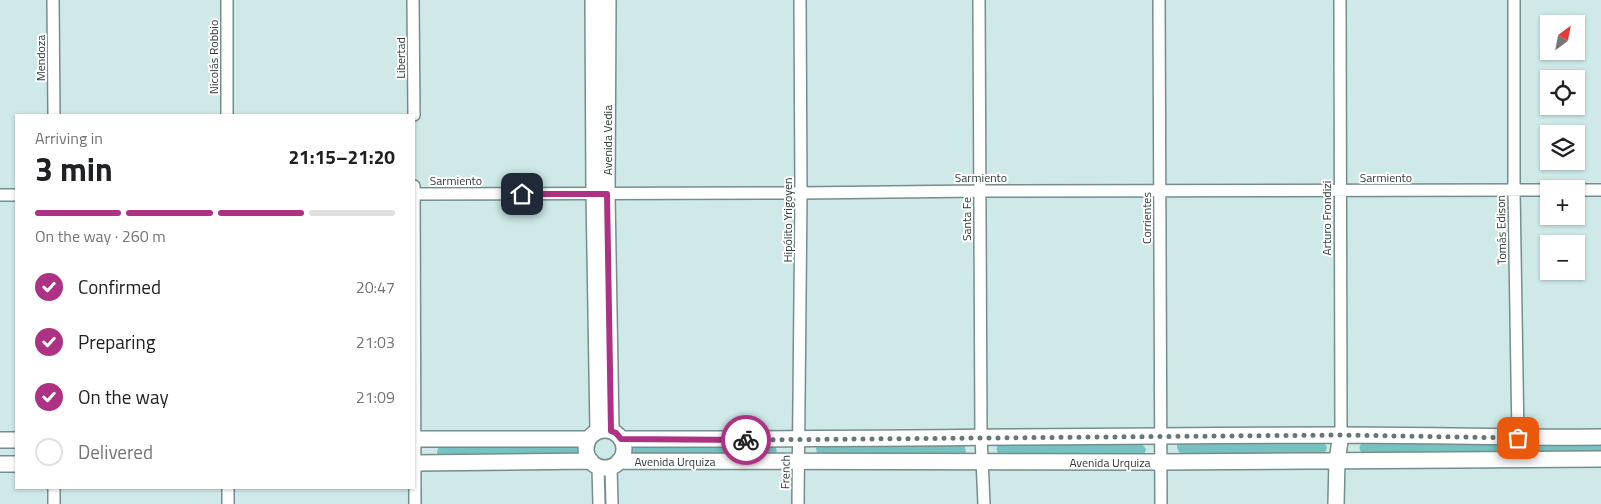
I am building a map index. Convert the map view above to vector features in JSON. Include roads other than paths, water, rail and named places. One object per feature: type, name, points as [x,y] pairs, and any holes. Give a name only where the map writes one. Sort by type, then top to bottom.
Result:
[{"type":"main road","name":"Avenida Vedia","points":[[593,0],[601,194],[605,435]]},
{"type":"main road","name":"Avenida Vedia","points":[[601,194],[608,0]]},
{"type":"main road","name":"Avenida Urquiza","points":[[415,439],[605,435],[799,440],[1340,435],[1518,438],[1601,437]]},
{"type":"main road","points":[[605,435],[624,450],[605,464],[586,453],[586,447],[605,435]]},
{"type":"main road","points":[[1336,504],[1337,460],[1340,435]]},
{"type":"main road","points":[[0,440],[15,440]]},
{"type":"main road","name":"Avenida Urquiza","points":[[415,463],[605,464],[799,461],[1160,462],[1601,459]]},
{"type":"main road","points":[[0,464],[15,464]]},
{"type":"street","name":"Mendoza","points":[[53,0],[54,114]]},
{"type":"street","name":"Nicolás Robbio","points":[[226,0],[226,114]]},
{"type":"street","name":"Libertad","points":[[413,0],[414,114]]},
{"type":"street","name":"Hipólito Yrigoyen","points":[[799,440],[800,0]]},
{"type":"street","name":"Santa Fe","points":[[979,0],[981,437],[984,504]]},
{"type":"street","name":"Corrientes","points":[[1159,0],[1160,504]]},
{"type":"street","name":"Arturo Frondizi","points":[[1340,0],[1340,435]]},
{"type":"street","name":"Tomás Edison","points":[[1514,0],[1517,459]]},
{"type":"street","name":"Sarmiento","points":[[415,194],[1540,190]]},
{"type":"street","points":[[1585,190],[1601,190]]},
{"type":"street","points":[[0,196],[15,195]]},
{"type":"street","name":"French","points":[[798,504],[799,440]]},
{"type":"street","points":[[599,504],[605,464]]},
{"type":"street","points":[[605,464],[612,504]]},
{"type":"street","points":[[54,489],[54,504]]},
{"type":"street","points":[[228,489],[228,504]]},
{"type":"street","points":[[415,489],[415,504]]}]
